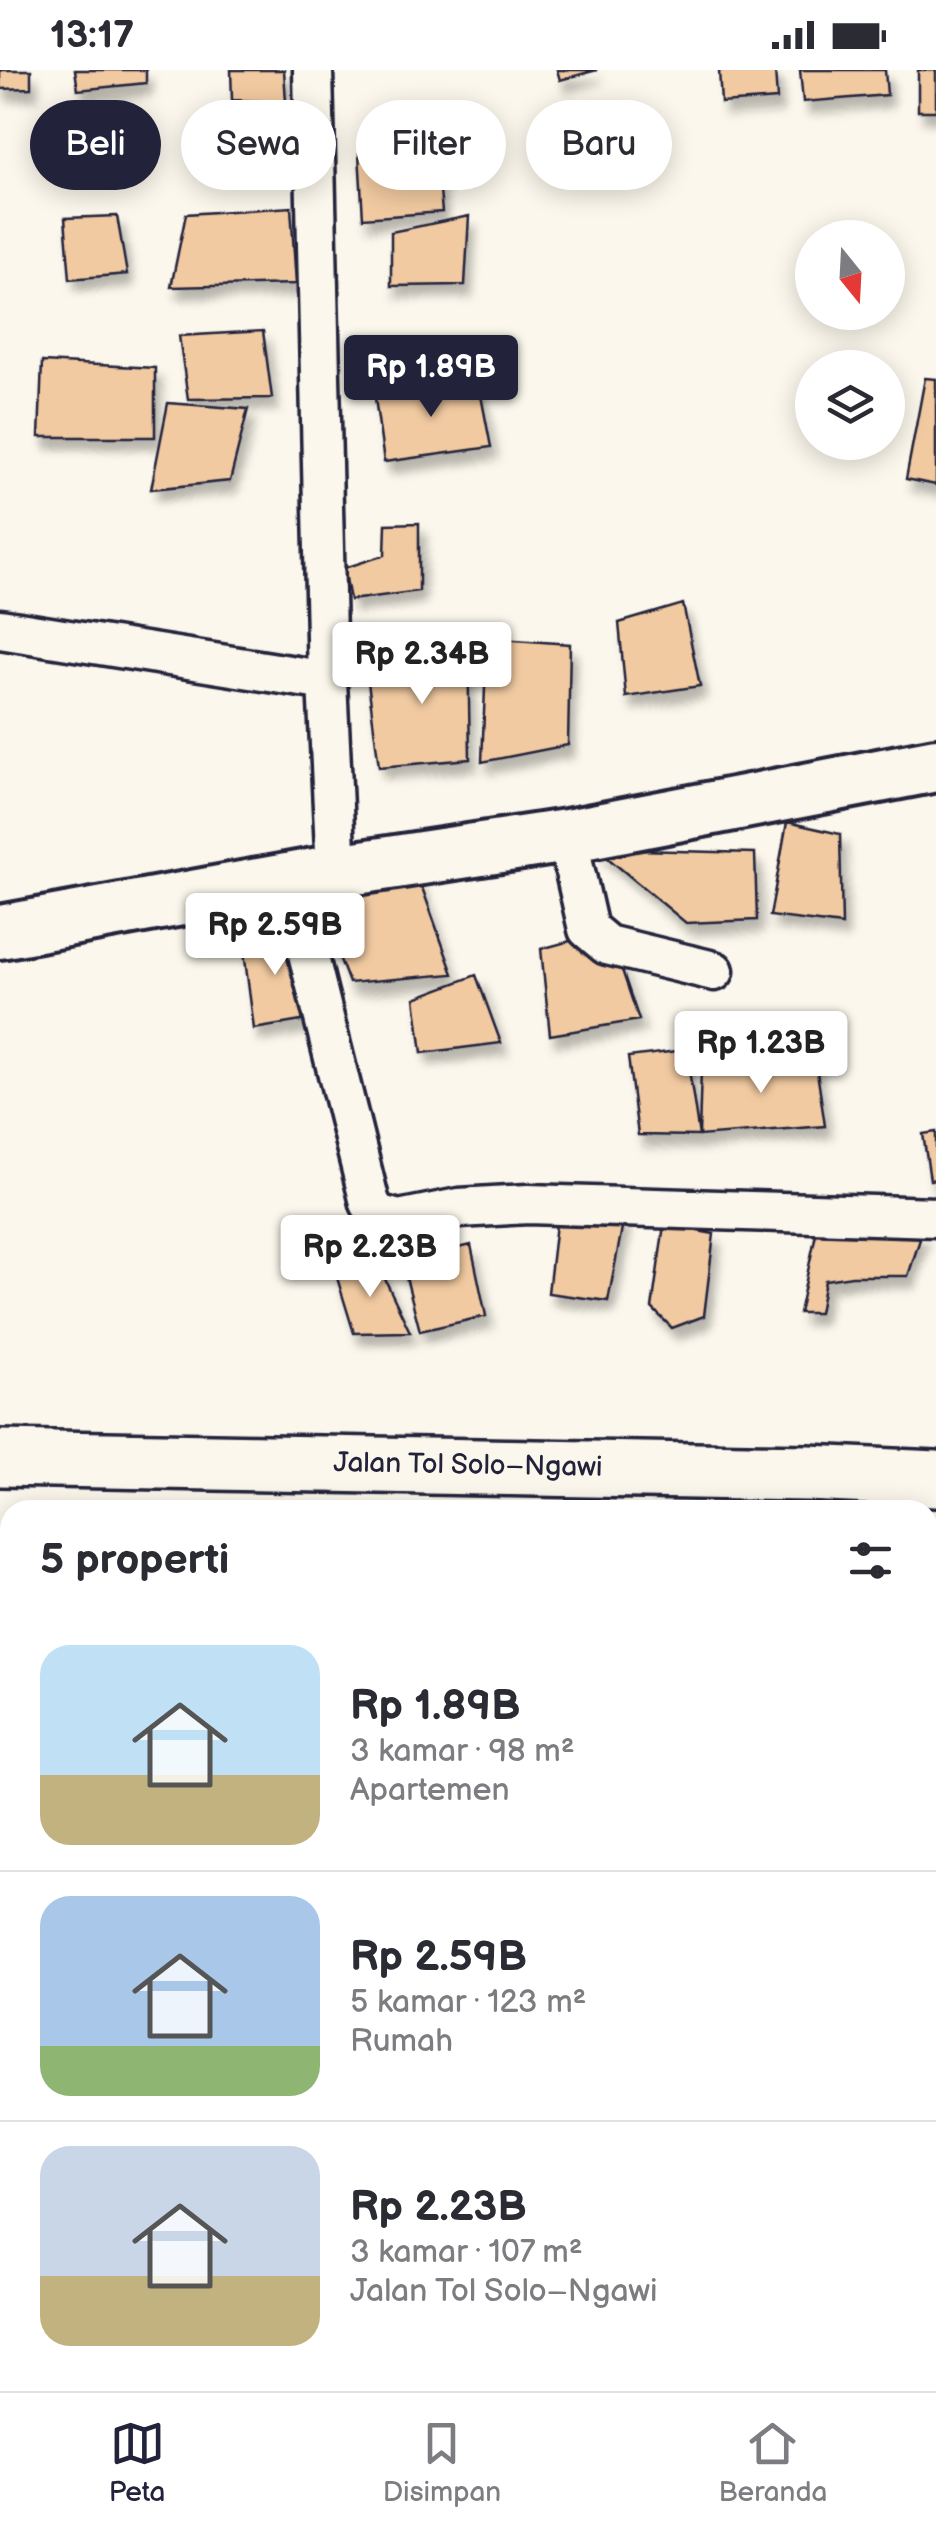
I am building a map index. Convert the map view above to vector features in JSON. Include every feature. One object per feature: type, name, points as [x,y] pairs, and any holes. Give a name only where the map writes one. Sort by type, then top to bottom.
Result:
[{"type":"highway","name":"Jalan Tol Solo–Ngawi","points":[[0,1458],[788,1472],[936,1480]]},
{"type":"street","points":[[312,70],[327,681],[313,876],[370,1203],[377,1214],[398,1220],[460,1208],[528,1204],[936,1217]]},
{"type":"street","points":[[0,630],[327,681]]},
{"type":"street","points":[[0,932],[567,836],[936,765]]},
{"type":"street","points":[[567,836],[592,936],[607,945],[714,970]]},
{"type":"building","points":[[0,70],[31,70],[31,88],[0,89]]},
{"type":"building","points":[[75,70],[146,70],[146,83],[78,90]]},
{"type":"building","points":[[231,70],[284,70],[286,100],[232,100]]},
{"type":"building","points":[[557,70],[597,70],[560,80]]},
{"type":"building","points":[[719,70],[775,70],[777,99],[721,103]]},
{"type":"building","points":[[800,70],[885,70],[887,95],[803,102]]},
{"type":"building","points":[[918,70],[936,70],[936,111],[918,111]]},
{"type":"building","points":[[361,190],[440,190],[442,212],[363,218]]},
{"type":"building","points":[[291,207],[296,284],[171,287],[186,214]]},
{"type":"building","points":[[117,216],[127,274],[70,279],[65,218]]},
{"type":"building","points":[[469,216],[465,285],[391,286],[391,232]]},
{"type":"building","points":[[263,331],[272,398],[188,399],[179,336]]},
{"type":"building","points":[[42,362],[155,368],[155,437],[39,437]]},
{"type":"building","points":[[925,378],[936,379],[936,485],[906,479]]},
{"type":"building","points":[[478,380],[491,447],[384,462],[374,391]]},
{"type":"building","points":[[168,403],[248,409],[230,481],[151,489]]},
{"type":"building","points":[[419,523],[419,591],[350,600],[344,568],[385,555],[386,524]]},
{"type":"building","points":[[683,604],[700,686],[626,697],[619,623]]},
{"type":"building","points":[[487,638],[570,644],[568,745],[482,762]]},
{"type":"building","points":[[468,642],[470,759],[379,767],[366,666]]},
{"type":"building","points":[[787,822],[840,834],[842,925],[770,916]]},
{"type":"building","points":[[597,849],[755,853],[757,920],[686,923]]},
{"type":"building","points":[[419,879],[453,974],[349,983],[317,900]]},
{"type":"building","points":[[289,923],[313,1019],[254,1029],[242,936]]},
{"type":"building","points":[[570,941],[620,964],[639,1020],[550,1035],[541,949]]},
{"type":"building","points":[[476,975],[501,1043],[422,1053],[415,998]]},
{"type":"building","points":[[686,1050],[699,1136],[638,1135],[628,1057]]},
{"type":"building","points":[[814,1051],[825,1126],[699,1136],[701,1068]]},
{"type":"building","points":[[936,1132],[936,1179],[930,1180],[923,1134]]},
{"type":"building","points":[[557,1215],[624,1218],[608,1301],[548,1293]]},
{"type":"building","points":[[818,1224],[922,1233],[908,1276],[825,1280],[819,1313],[799,1313]]},
{"type":"building","points":[[664,1225],[714,1234],[704,1316],[672,1328],[652,1308]]},
{"type":"building","points":[[471,1245],[486,1316],[420,1331],[402,1262]]},
{"type":"building","points":[[375,1258],[410,1332],[354,1333],[335,1271]]}]
